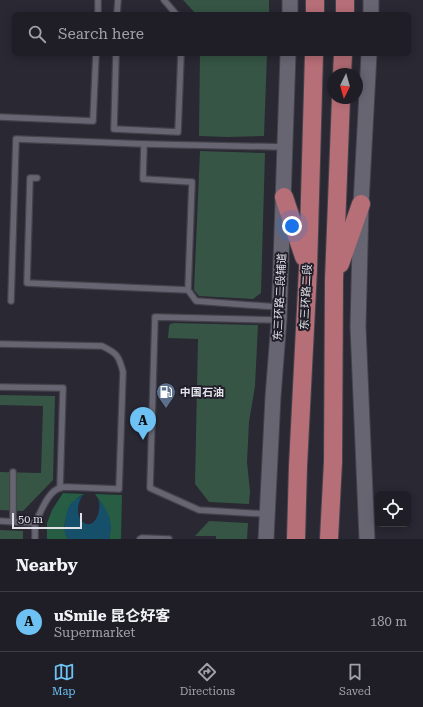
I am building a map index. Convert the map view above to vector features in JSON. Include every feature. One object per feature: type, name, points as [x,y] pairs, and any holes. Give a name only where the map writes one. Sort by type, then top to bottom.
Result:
[{"type":"highway","points":[[315,0],[315,12]]},
{"type":"highway","points":[[345,0],[345,12]]},
{"type":"highway","name":"东三环路二段","points":[[296,539],[298,466],[308,268],[314,56]]},
{"type":"highway","points":[[342,68],[343,56]]},
{"type":"highway","points":[[329,539],[333,462],[334,280],[341,104]]},
{"type":"highway","points":[[284,197],[308,268]]},
{"type":"highway","points":[[334,280],[361,204]]},
{"type":"highway","points":[[333,462],[341,539]]},
{"type":"highway","points":[[283,539],[298,466]]},
{"type":"main road","points":[[290,0],[290,12]]},
{"type":"main road","points":[[371,0],[371,12]]},
{"type":"main road","name":"东三环路二段辅道","points":[[266,539],[273,397],[279,314],[288,56]]},
{"type":"main road","points":[[366,539],[358,327],[361,204],[369,56]]},
{"type":"lane","points":[[98,0],[98,12]]},
{"type":"lane","points":[[117,12],[118,0]]},
{"type":"lane","points":[[164,0],[174,12]]},
{"type":"lane","points":[[0,117],[93,121],[96,56]]},
{"type":"lane","points":[[116,56],[114,130],[178,132],[181,56]]},
{"type":"lane","points":[[11,301],[16,139],[285,147]]},
{"type":"lane","points":[[144,144],[142,179],[192,182],[188,290],[196,301],[279,314]]},
{"type":"lane","points":[[37,178],[30,178],[27,283],[188,290]]},
{"type":"lane","points":[[268,514],[200,510],[150,488],[155,317],[279,314]]},
{"type":"lane","points":[[0,344],[102,346],[113,352],[120,360],[123,372],[119,489],[67,487],[54,491],[49,496],[35,523],[35,539]]},
{"type":"lane","points":[[0,387],[62,388],[60,488]]},
{"type":"lane","points":[[13,472],[13,522]]},
{"type":"lane","points":[[0,521],[35,523]]},
{"type":"lane","points":[[140,539],[169,539]]},
{"type":"green space","points":[[183,0],[269,0],[269,12],[194,12]]},
{"type":"green space","points":[[200,56],[267,56],[264,136],[199,136]]},
{"type":"green space","points":[[200,151],[265,153],[261,293],[253,299],[199,296],[194,290]]},
{"type":"green space","points":[[170,324],[258,325],[255,386],[249,422],[247,462],[250,491],[249,504],[209,502],[195,484],[198,339],[168,338]]},
{"type":"green space","points":[[0,395],[55,396],[53,480],[23,511],[0,510],[0,472],[41,473],[43,406],[0,405]]},
{"type":"green space","points":[[63,493],[84,494],[77,498],[67,514],[65,529],[68,539],[47,539],[47,523],[52,510]]},
{"type":"green space","points":[[95,494],[122,495],[121,539],[109,539],[110,526],[108,515]]},
{"type":"green space","points":[[209,521],[248,523],[247,539],[216,539],[216,536],[195,536]]},
{"type":"green space","points":[[0,530],[23,531],[23,539],[0,539]]},
{"type":"water","points":[[84,494],[78,506],[78,515],[80,519],[87,524],[94,522],[99,511],[98,499],[110,518],[111,528],[109,539],[68,539],[64,527],[68,509],[75,500]]},
{"type":"place","name":"中国石油","points":[[166,409]]},
{"type":"place","name":"uSmile 昆仑好客","points":[[143,440]]}]
